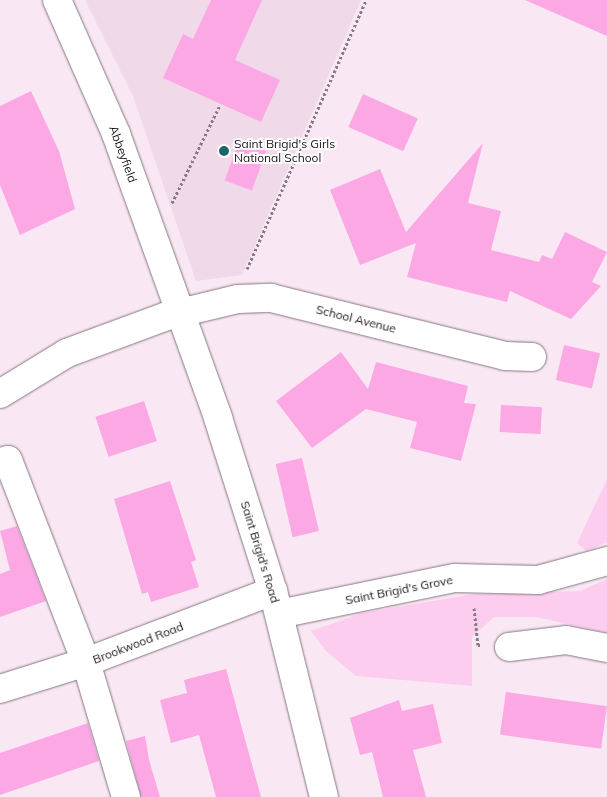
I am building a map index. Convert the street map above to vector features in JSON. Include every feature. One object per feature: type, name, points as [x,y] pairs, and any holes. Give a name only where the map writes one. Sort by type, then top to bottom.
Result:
[{"type":"street","name":"Abbeyfield","points":[[57,0],[116,134],[179,312]]},
{"type":"street","name":"School Avenue","points":[[0,394],[67,352],[179,312],[238,299],[271,298],[505,356],[532,357]]},
{"type":"street","name":"Saint Brigid's Road","points":[[179,312],[276,602],[324,797]]},
{"type":"street","points":[[0,462],[8,460],[86,662],[126,797]]},
{"type":"street","name":"Saint Brigid's Grove","points":[[276,602],[470,579],[538,580],[607,561]]},
{"type":"street","name":"Brookwood Road","points":[[0,689],[276,602]]},
{"type":"street","points":[[509,647],[566,640],[607,648]]},
{"type":"path","points":[[238,299],[240,284],[366,0]]},
{"type":"path","points":[[171,206],[220,105]]},
{"type":"path","points":[[470,579],[478,645],[509,647]]},
{"type":"shaded area","name":"Saint Brigid's Girls National School","points":[[85,0],[361,0],[242,275],[196,281],[133,96]]},
{"type":"shaded area","points":[[607,479],[607,542],[587,551],[577,543]]},
{"type":"shaded area","points":[[607,579],[607,633],[536,617],[494,617],[472,637],[472,686],[356,676],[326,651],[311,631],[362,613],[474,594],[580,591]]},
{"type":"building","points":[[211,0],[262,0],[235,60],[280,80],[261,122],[163,78],[183,34],[193,39]]},
{"type":"building","points":[[525,0],[607,0],[607,36]]},
{"type":"building","points":[[31,91],[59,151],[75,209],[20,235],[0,185],[0,106]]},
{"type":"building","points":[[363,94],[418,118],[403,151],[348,127]]},
{"type":"building","points":[[239,141],[266,151],[252,190],[225,180]]},
{"type":"building","points":[[483,143],[468,203],[501,211],[491,250],[539,262],[542,255],[552,259],[565,232],[607,252],[592,282],[601,286],[571,319],[510,291],[507,302],[407,277],[416,243],[360,265],[330,190],[380,169],[406,232]]},
{"type":"building","points":[[564,345],[600,353],[592,388],[556,380]]},
{"type":"building","points":[[341,352],[368,389],[376,362],[468,386],[464,403],[476,404],[461,461],[410,448],[417,422],[366,409],[312,448],[276,401]]},
{"type":"building","points":[[144,401],[157,441],[108,457],[95,417]]},
{"type":"building","points":[[501,405],[542,407],[541,434],[500,432]]},
{"type":"building","points":[[302,458],[319,531],[293,537],[276,464]]},
{"type":"building","points":[[170,481],[196,560],[191,562],[199,587],[151,602],[148,592],[142,594],[114,499]]},
{"type":"building","points":[[17,526],[46,601],[0,617],[0,574],[10,570],[0,531]]},
{"type":"building","points":[[226,669],[261,797],[216,797],[199,735],[171,743],[160,700],[187,693],[184,680]]},
{"type":"building","points":[[506,692],[607,706],[601,749],[500,735]]},
{"type":"building","points":[[399,700],[402,711],[433,704],[442,743],[413,750],[426,797],[383,797],[372,752],[360,755],[350,718]]},
{"type":"building","points":[[88,723],[99,761],[0,795],[0,753]]},
{"type":"building","points":[[145,736],[149,760],[160,797],[141,797],[126,741]]},
{"type":"place","name":"Saint Brigid's Girls National School","points":[[224,151]]}]
